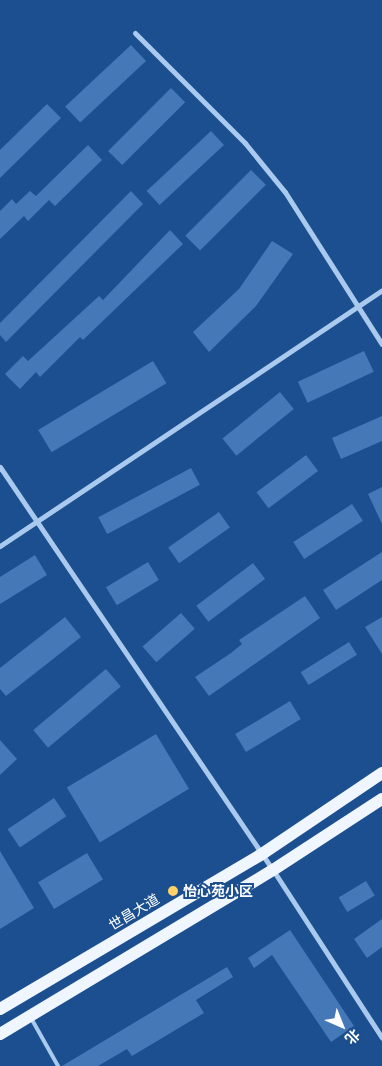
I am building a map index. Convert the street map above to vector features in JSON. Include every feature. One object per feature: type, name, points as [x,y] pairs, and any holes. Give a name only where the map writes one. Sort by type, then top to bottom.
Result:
[{"type":"main road","name":"世昌大道","points":[[0,1009],[262,854],[382,773]]},
{"type":"main road","points":[[0,1034],[274,870],[382,799]]},
{"type":"street","points":[[135,33],[245,143],[284,192],[382,344]]},
{"type":"street","points":[[0,546],[382,290]]},
{"type":"street","points":[[0,467],[274,870],[382,1038]]},
{"type":"lane","points":[[30,1016],[58,1066]]},
{"type":"building","points":[[131,45],[146,61],[80,122],[65,106]]},
{"type":"building","points":[[171,88],[185,102],[122,165],[108,151]]},
{"type":"building","points":[[47,104],[61,118],[0,178],[0,150]]},
{"type":"building","points":[[211,131],[224,145],[160,205],[147,191]]},
{"type":"building","points":[[88,145],[102,160],[55,206],[49,200],[28,221],[24,216],[0,239],[0,211],[12,199],[16,204],[30,191],[36,196]]},
{"type":"building","points":[[251,170],[266,185],[200,251],[185,236]]},
{"type":"building","points":[[131,191],[143,204],[6,342],[0,335],[0,323]]},
{"type":"building","points":[[170,230],[183,244],[83,340],[80,337],[40,377],[36,372],[20,389],[5,374],[23,356],[28,361],[99,296],[103,300]]},
{"type":"building","points":[[272,241],[293,254],[256,306],[209,352],[193,332],[239,289]]},
{"type":"building","points":[[364,351],[374,372],[308,403],[298,382]]},
{"type":"building","points":[[153,361],[166,383],[52,452],[38,430]]},
{"type":"building","points":[[280,392],[294,409],[236,456],[222,439]]},
{"type":"building","points":[[382,416],[382,441],[341,459],[332,438]]},
{"type":"building","points":[[306,455],[318,471],[269,508],[256,492]]},
{"type":"building","points":[[191,468],[200,485],[107,534],[98,517]]},
{"type":"building","points":[[382,487],[382,524],[368,494]]},
{"type":"building","points":[[352,504],[363,521],[304,559],[293,542]]},
{"type":"building","points":[[219,512],[230,528],[179,563],[168,548]]},
{"type":"building","points":[[382,552],[382,580],[336,610],[323,590]]},
{"type":"building","points":[[35,555],[47,575],[0,604],[0,577]]},
{"type":"building","points":[[148,562],[159,580],[117,605],[106,587]]},
{"type":"building","points":[[253,563],[265,579],[208,622],[196,606]]},
{"type":"building","points":[[305,596],[320,618],[209,696],[195,677],[242,644],[239,640]]},
{"type":"building","points":[[181,613],[195,629],[156,662],[143,646]]},
{"type":"building","points":[[65,617],[81,637],[6,696],[0,689],[0,668]]},
{"type":"building","points":[[382,617],[382,654],[365,627]]},
{"type":"building","points":[[349,642],[357,655],[309,685],[301,672]]},
{"type":"building","points":[[106,669],[121,687],[48,748],[33,730]]},
{"type":"building","points":[[290,701],[301,719],[246,752],[235,734]]},
{"type":"building","points":[[156,734],[189,789],[100,842],[67,788]]},
{"type":"building","points":[[0,740],[17,759],[0,775]]},
{"type":"building","points":[[54,798],[66,816],[20,848],[8,829]]},
{"type":"building","points":[[0,851],[34,908],[0,929]]},
{"type":"building","points":[[87,853],[103,880],[54,909],[38,882]]},
{"type":"building","points":[[366,881],[375,896],[347,912],[339,897]]},
{"type":"building","points":[[382,919],[382,947],[367,958],[354,939]]},
{"type":"building","points":[[290,930],[354,1026],[331,1042],[272,955],[254,968],[248,958]]},
{"type":"building","points":[[227,967],[233,977],[196,1000],[204,1013],[132,1056],[127,1049],[98,1066],[62,1066]]},
{"type":"place","name":"怡心苑小区","points":[[173,891]]}]
